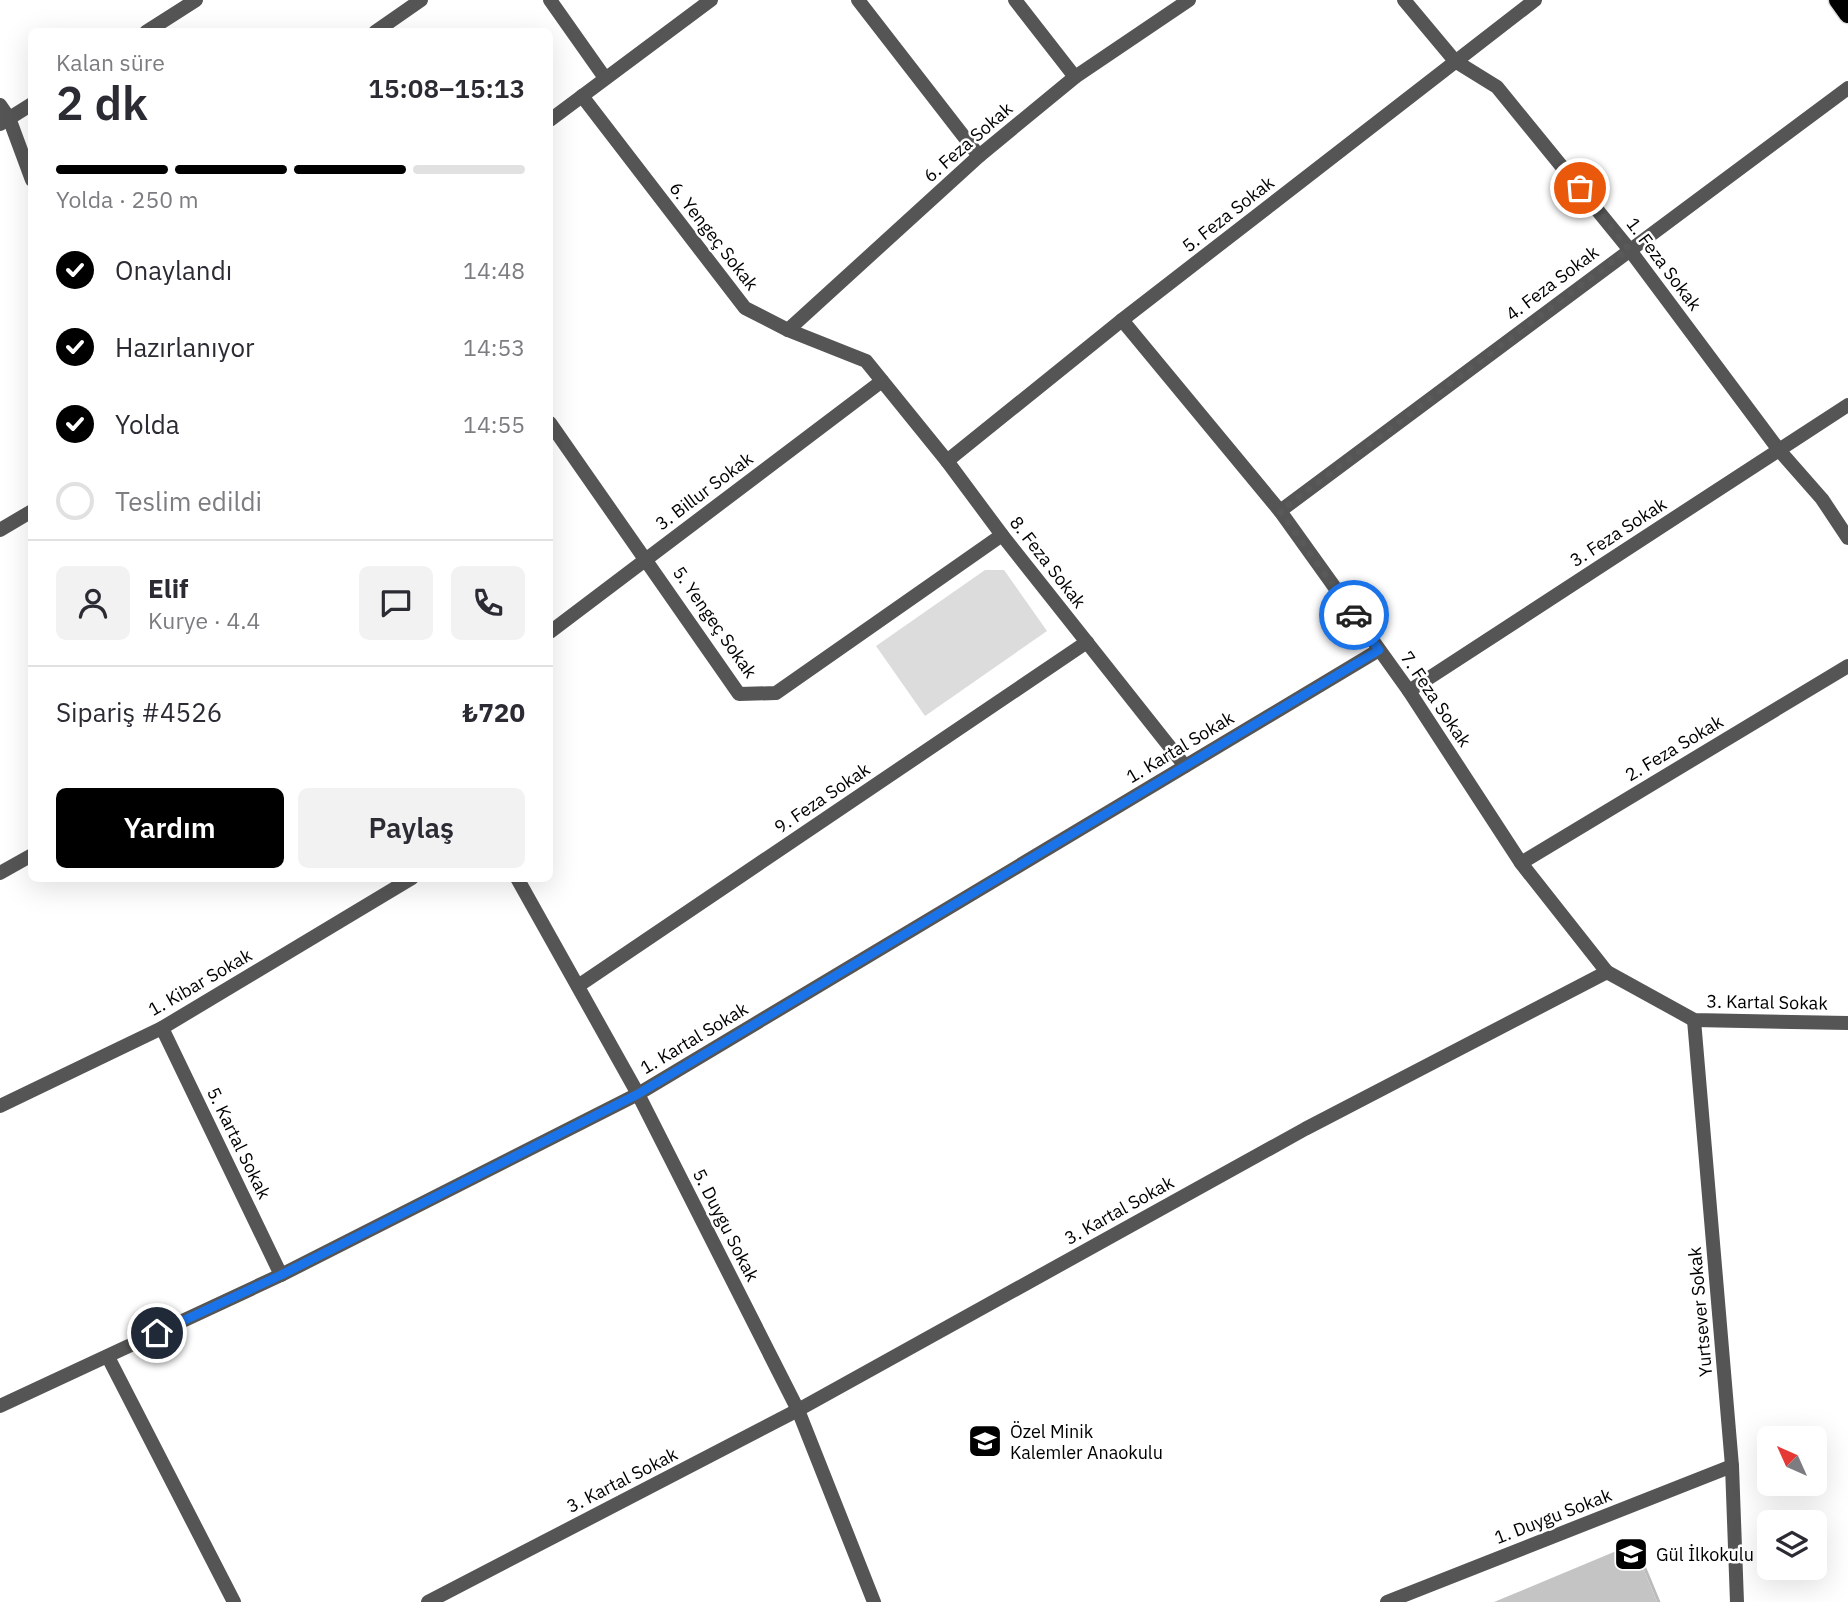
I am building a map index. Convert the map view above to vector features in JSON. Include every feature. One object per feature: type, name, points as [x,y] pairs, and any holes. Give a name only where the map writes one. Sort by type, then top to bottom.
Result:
[{"type":"main road","points":[[1838,0],[1848,14]]},
{"type":"street","points":[[152,28],[196,0]]},
{"type":"street","points":[[381,28],[421,0]]},
{"type":"street","points":[[550,0],[605,78]]},
{"type":"street","points":[[553,118],[711,0]]},
{"type":"street","points":[[858,0],[979,156]]},
{"type":"street","points":[[1015,0],[1075,77]]},
{"type":"street","name":"6. Feza Sokak","points":[[788,330],[979,156],[1075,77],[1189,0]]},
{"type":"street","name":"1. Feza Sokak","points":[[1404,0],[1455,61],[1497,87],[1629,249],[1779,450],[1822,499],[1848,538]]},
{"type":"street","name":"5. Feza Sokak","points":[[947,461],[1122,320],[1535,0]]},
{"type":"street","name":"4. Feza Sokak","points":[[1280,511],[1848,88]]},
{"type":"street","name":"6. Yengeç Sokak","points":[[582,96],[745,308],[788,330],[866,361],[882,381]]},
{"type":"street","points":[[0,105],[28,171]]},
{"type":"street","points":[[5,121],[28,107]]},
{"type":"street","name":"7. Feza Sokak","points":[[1122,320],[1280,511],[1409,691],[1521,863],[1607,972]]},
{"type":"street","name":"8. Feza Sokak","points":[[882,381],[1185,766]]},
{"type":"street","name":"3. Billur Sokak","points":[[553,630],[882,381]]},
{"type":"street","name":"3. Feza Sokak","points":[[1409,691],[1848,405]]},
{"type":"street","name":"5. Yengeç Sokak","points":[[553,427],[739,694],[776,693],[1002,535]]},
{"type":"street","points":[[0,530],[28,515]]},
{"type":"street","name":"9. Feza Sokak","points":[[578,986],[1087,642]]},
{"type":"street","name":"1. Kartal Sokak","points":[[0,1406],[281,1275],[638,1094],[1379,650]]},
{"type":"street","name":"2. Feza Sokak","points":[[1521,863],[1848,666]]},
{"type":"street","points":[[0,873],[28,857]]},
{"type":"street","name":"1. Kibar Sokak","points":[[0,1106],[162,1028],[405,882]]},
{"type":"street","name":"5. Duygu Sokak","points":[[519,882],[638,1094],[798,1410],[874,1602]]},
{"type":"street","name":"3. Kartal Sokak","points":[[428,1602],[798,1410],[1305,1129],[1607,972],[1694,1020],[1848,1023]]},
{"type":"street","name":"Yurtsever Sokak","points":[[1694,1020],[1732,1466],[1737,1602]]},
{"type":"street","name":"5. Kartal Sokak","points":[[162,1028],[281,1275]]},
{"type":"street","points":[[108,1357],[234,1602]]},
{"type":"street","name":"1. Duygu Sokak","points":[[1387,1602],[1732,1466]]},
{"type":"shaded area","points":[[985,570],[1004,570],[1047,631],[925,716],[876,646]]},
{"type":"building","points":[[1633,1544],[1657,1602],[1494,1602]]},
{"type":"way so far","points":[[1354,615],[1280,511],[1629,249],[1580,188]]},
{"type":"place","name":"Özel Minik Kalemler Anaokulu","points":[[985,1441]]},
{"type":"place","name":"Gül İlkokulu","points":[[1631,1554]]},
{"type":"route","points":[[157,1333],[281,1275],[638,1094],[1162,781],[1379,650],[1354,615]]}]
